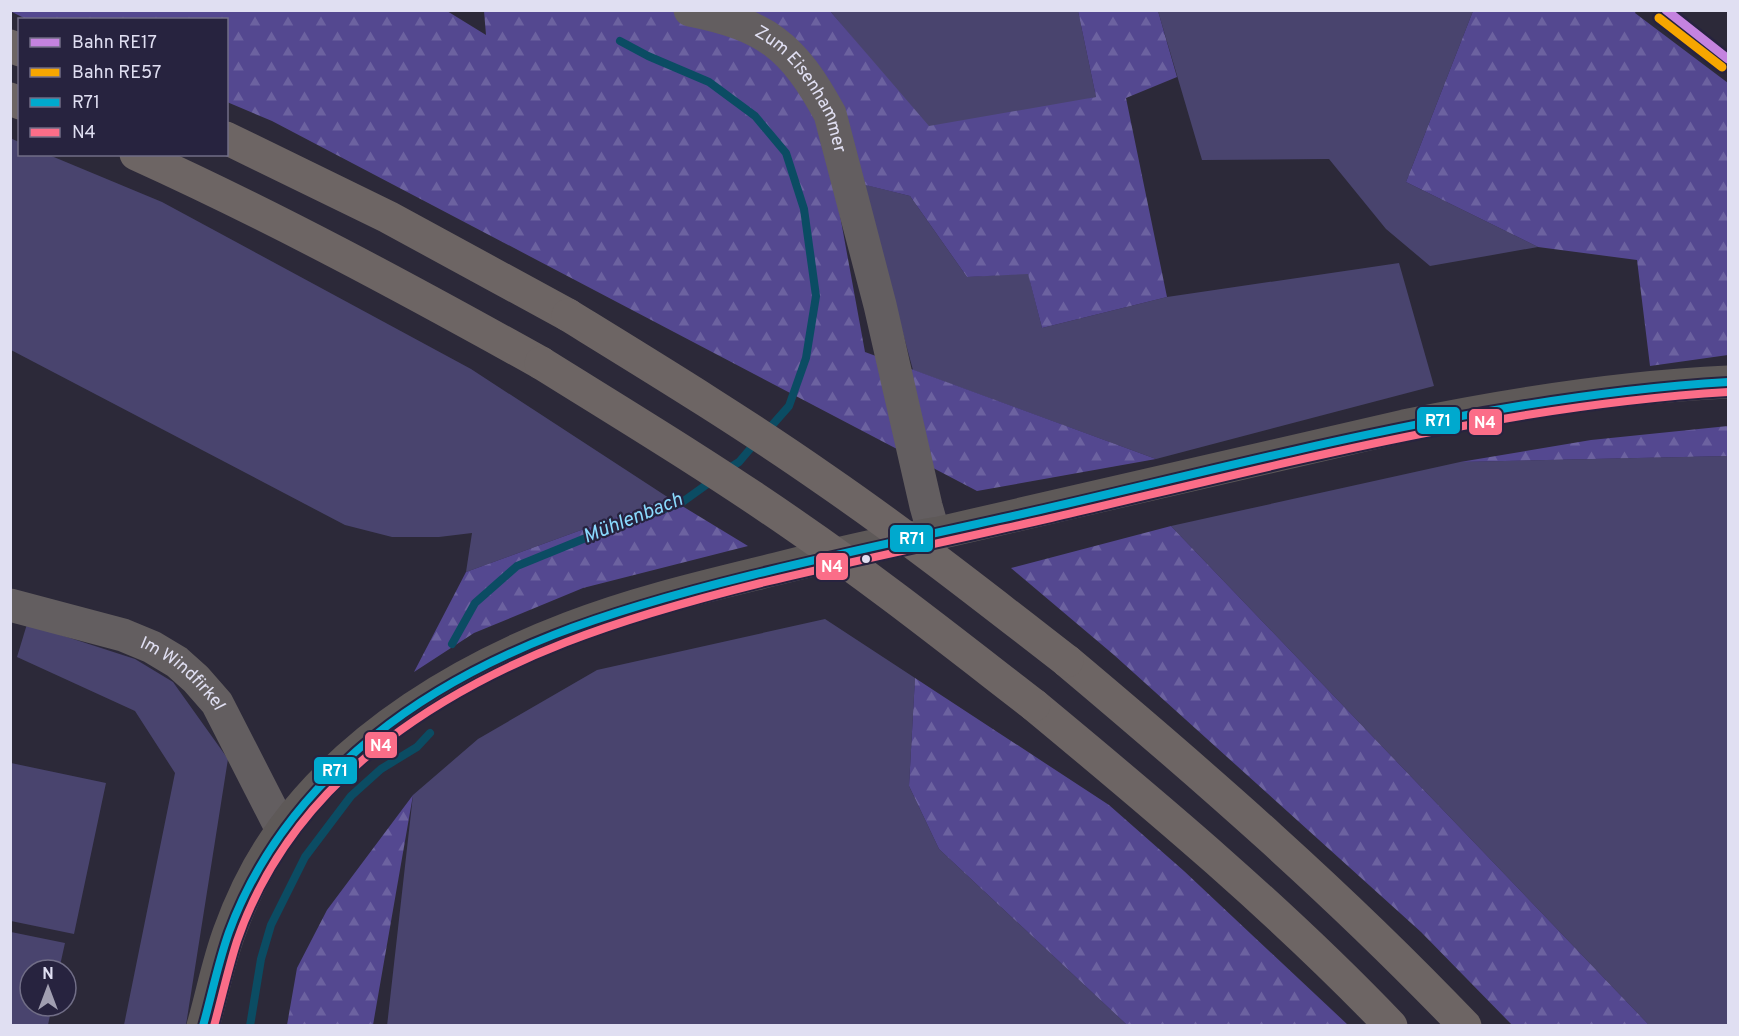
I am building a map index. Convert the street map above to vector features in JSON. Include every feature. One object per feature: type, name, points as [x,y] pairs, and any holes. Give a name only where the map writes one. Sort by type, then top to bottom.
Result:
[{"type":"highway","points":[[228,139],[388,217],[568,315],[698,394],[824,479],[947,568],[1067,661],[1186,761],[1307,870],[1402,960],[1465,1026]]},
{"type":"highway","points":[[140,156],[220,192],[361,264],[541,363],[669,442],[794,525],[916,613],[1034,705],[1157,808],[1364,998],[1391,1026]]},
{"type":"street","name":"Zum Eisenhammer","points":[[690,10],[730,20],[756,30],[784,47],[815,86],[830,114],[875,283],[934,534]]},
{"type":"street","points":[[203,1026],[228,934],[253,879],[282,830],[305,801],[328,777],[381,731],[429,697],[521,648],[579,624],[678,593],[864,548],[1476,411],[1594,394],[1728,382]]},
{"type":"street","name":"Im Windfirkel","points":[[10,605],[123,635],[152,647],[177,662],[217,703],[282,830]]},
{"type":"shaded area","points":[[830,11],[1078,11],[1096,97],[936,137]]},
{"type":"shaded area","points":[[1158,11],[1473,11],[1406,182],[1538,247],[1430,266],[1386,229],[1329,159],[1202,160]]},
{"type":"shaded area","points":[[10,138],[18,142],[18,156],[51,156],[162,202],[471,369],[669,498],[466,572],[472,533],[439,537],[392,537],[345,525],[11,350]]},
{"type":"shaded area","points":[[862,184],[910,196],[967,277],[1028,273],[1042,328],[1167,297],[1399,263],[1434,386],[1156,459],[913,370]]},
{"type":"shaded area","points":[[1728,456],[1728,1025],[1649,1025],[1171,526],[1460,462]]},
{"type":"shaded area","points":[[825,619],[915,678],[909,786],[939,849],[1127,1025],[387,1026],[413,795],[478,739],[597,670]]},
{"type":"shaded area","points":[[27,624],[135,659],[173,682],[228,759],[186,1025],[124,1025],[175,773],[135,711],[17,657]]},
{"type":"shaded area","points":[[11,763],[106,783],[74,934],[11,921]]},
{"type":"shaded area","points":[[11,932],[65,943],[62,958],[18,958],[18,1018],[49,1018],[48,1025],[11,1025]]},
{"type":"green space","points":[[10,11],[447,11],[486,35],[484,11],[830,11],[929,126],[1096,97],[1078,11],[1158,11],[1177,77],[1126,98],[1167,297],[1042,328],[1028,274],[967,277],[910,196],[833,177],[865,352],[1156,459],[977,491],[272,121],[228,102],[228,18],[24,18]]},
{"type":"green space","points":[[1473,11],[1636,11],[1635,13],[1728,83],[1728,355],[1650,366],[1637,260],[1538,247],[1406,182]]},
{"type":"green space","points":[[1728,426],[1728,456],[1460,462],[1591,440]]},
{"type":"green space","points":[[669,498],[748,546],[583,588],[474,633],[414,672],[466,572]]},
{"type":"green space","points":[[1171,526],[1649,1025],[1512,1025],[1421,932],[1114,655],[1011,568]]},
{"type":"green space","points":[[915,678],[1109,805],[1184,871],[1348,1025],[1127,1025],[939,849],[909,786]]},
{"type":"green space","points":[[413,795],[373,1025],[287,1025],[297,968],[327,910]]},
{"type":"waterway","name":"Mühlenbach","points":[[620,41],[648,56],[709,82],[755,116],[786,153],[804,209],[816,296],[806,358],[789,406],[767,431]]},
{"type":"waterway","name":"Mühlenbach","points":[[726,470],[739,462],[756,442]]},
{"type":"waterway","name":"Mühlenbach","points":[[452,644],[475,603],[517,566],[681,503],[713,480]]},
{"type":"waterway","name":"Mühlenbach","points":[[250,1026],[261,959],[271,925],[305,857],[351,796],[381,769],[417,747],[430,733]]},
{"type":"rail line","name":"RE17","points":[[1666,10],[1728,59]]},
{"type":"rail line","name":"RE57","points":[[1659,18],[1722,67]]},
{"type":"transit line","name":"R71","points":[[203,1026],[225,944],[241,903],[270,849],[307,800],[350,756],[416,705],[460,678],[506,655],[602,617],[752,575],[1383,431],[1555,400],[1641,389],[1728,382]]},
{"type":"transit line","name":"N4","points":[[214,1026],[237,941],[249,911],[279,856],[296,830],[316,806],[361,761],[429,711],[518,662],[565,642],[662,610],[761,583],[1303,459],[1472,424],[1557,410],[1642,399],[1728,392]]}]
